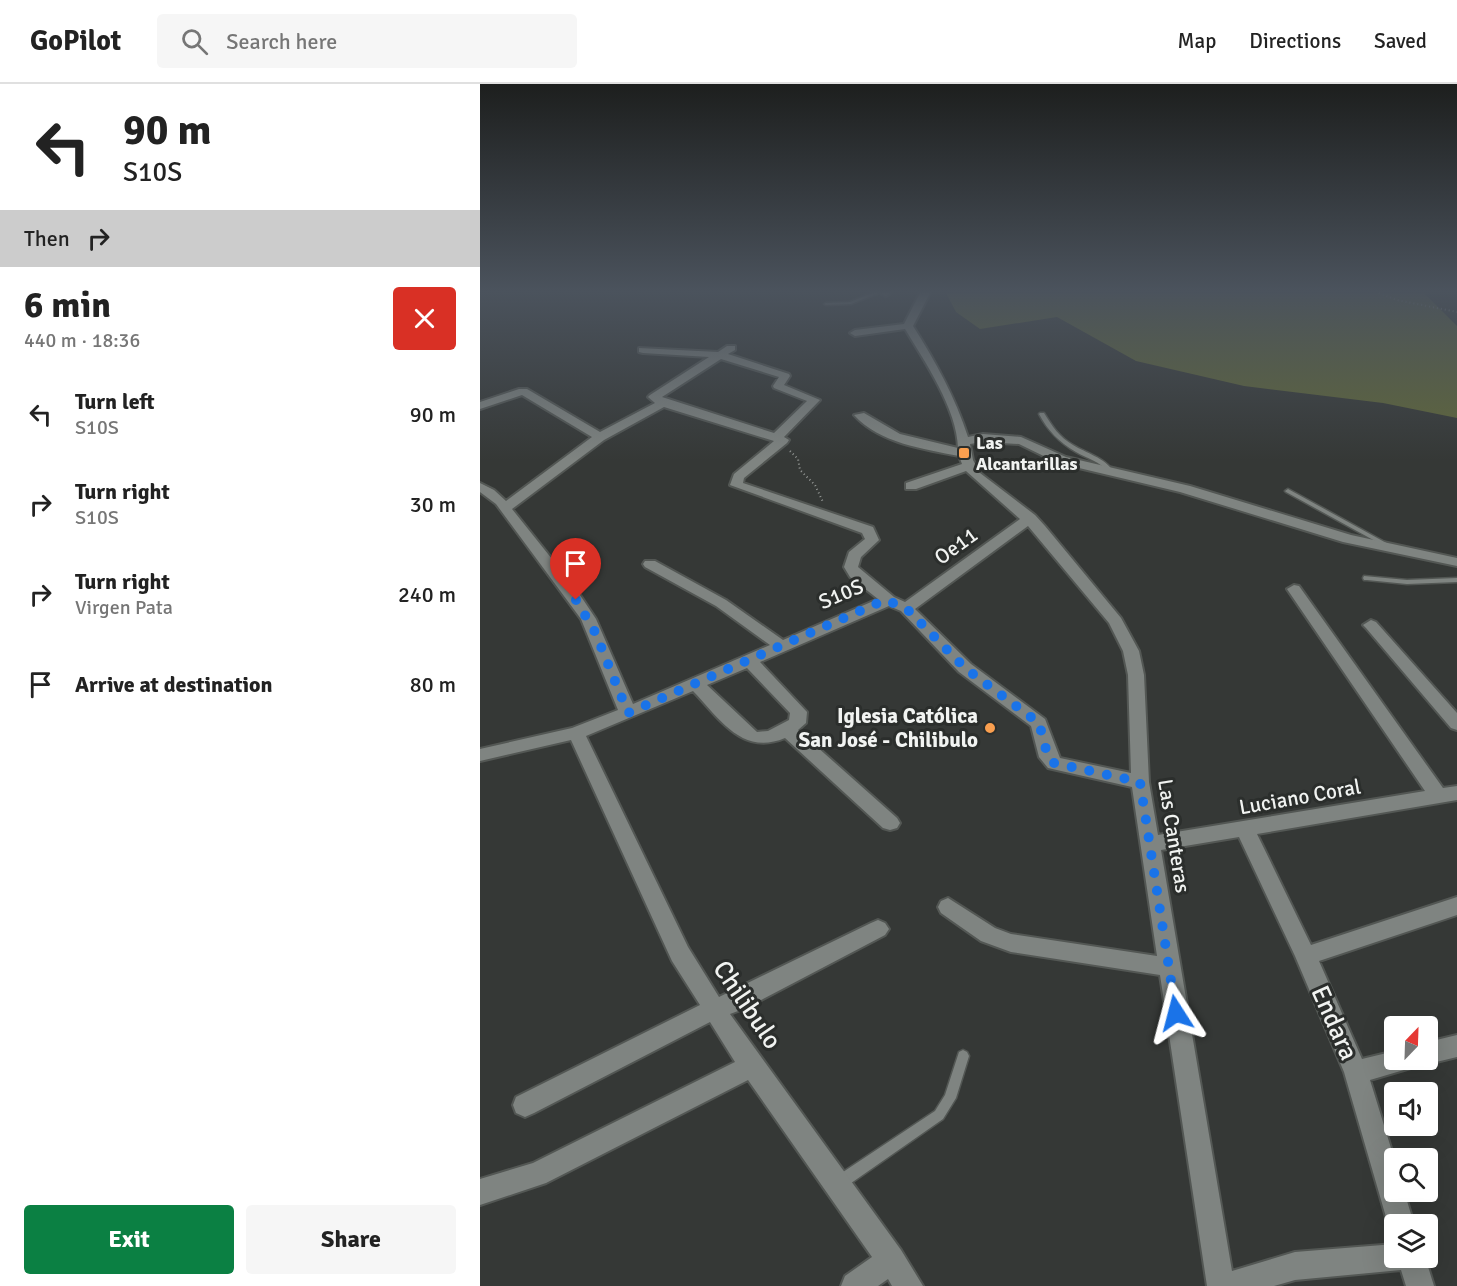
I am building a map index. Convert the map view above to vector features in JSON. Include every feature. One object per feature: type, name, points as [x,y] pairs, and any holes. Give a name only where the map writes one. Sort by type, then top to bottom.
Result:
[{"type":"street","points":[[922,349],[952,405],[965,454]]},
{"type":"street","points":[[643,350],[725,352],[780,374],[784,379],[778,386],[814,400],[780,439],[738,477],[736,485],[868,530],[872,540],[854,555],[851,567],[855,574],[889,600]]},
{"type":"street","points":[[725,352],[654,397],[663,403],[780,439]]},
{"type":"street","points":[[480,406],[523,391],[600,437]]},
{"type":"street","points":[[506,507],[600,437],[663,403]]},
{"type":"street","points":[[860,415],[874,427],[899,440],[965,454]]},
{"type":"street","points":[[911,486],[965,454],[983,438],[1021,441],[1062,460],[1185,489],[1348,539],[1457,562]]},
{"type":"street","name":"Las Canteras","points":[[965,454],[976,476],[1030,518],[1116,621],[1125,636],[1136,675],[1140,782],[1152,844],[1169,968],[1221,1286]]},
{"type":"street","points":[[480,487],[496,496],[506,507],[514,524],[566,584],[595,632],[628,713]]},
{"type":"street","name":"Oe11","points":[[906,608],[1030,518]]},
{"type":"street","points":[[650,564],[721,603],[780,645]]},
{"type":"street","points":[[1294,589],[1450,796]]},
{"type":"street","name":"S10S","points":[[480,755],[576,733],[697,685],[780,645],[889,600],[906,608],[965,668],[1039,723],[1048,757],[1054,763],[1140,782]]},
{"type":"street","points":[[1371,626],[1457,724]]},
{"type":"street","points":[[697,685],[750,736],[763,738],[787,730],[797,723],[800,712],[750,661]]},
{"type":"street","points":[[787,730],[890,823]]},
{"type":"street","name":"Chilibulo","points":[[576,733],[680,954],[714,1009],[909,1286]]},
{"type":"street","name":"Luciano Coral","points":[[1152,844],[1450,796]]},
{"type":"street","name":"Endara","points":[[1245,830],[1306,956],[1356,1072],[1398,1214]]},
{"type":"street","points":[[948,906],[988,935],[1011,943],[1169,968]]},
{"type":"street","points":[[1306,956],[1457,906]]},
{"type":"street","points":[[525,1105],[714,1009],[738,1001],[878,929]]},
{"type":"street","points":[[1438,1051],[1457,1046]]},
{"type":"street","points":[[480,1192],[537,1174],[753,1065]]},
{"type":"street","points":[[1356,1072],[1384,1065]]},
{"type":"street","points":[[1229,1286],[1295,1266],[1384,1258]]},
{"type":"street","points":[[855,1286],[891,1260]]},
{"type":"street","points":[[1414,1268],[1420,1286]]},
{"type":"lane","points":[[1042,414],[1048,431],[1107,466],[1110,471]]},
{"type":"lane","points":[[1288,491],[1397,551]]},
{"type":"lane","points":[[1367,579],[1407,582],[1457,580]]},
{"type":"lane","points":[[836,1185],[939,1115],[950,1098],[963,1056]]},
{"type":"path","points":[[780,439],[798,459],[800,470],[815,485],[824,503]]},
{"type":"green space","points":[[1115,349],[1457,349],[1457,418],[1383,403],[1244,386],[1136,361]]},
{"type":"place","name":"Las Alcantarillas","points":[[964,453]]},
{"type":"place","name":"Iglesia Católica San José - Chilibulo","points":[[990,728]]},
{"type":"route","points":[[576,600],[595,632],[628,713],[697,685],[780,645],[885,600],[894,601],[906,608],[965,668],[1039,723],[1042,727],[1048,757],[1054,763],[1140,782],[1152,844],[1176,1013]]}]
